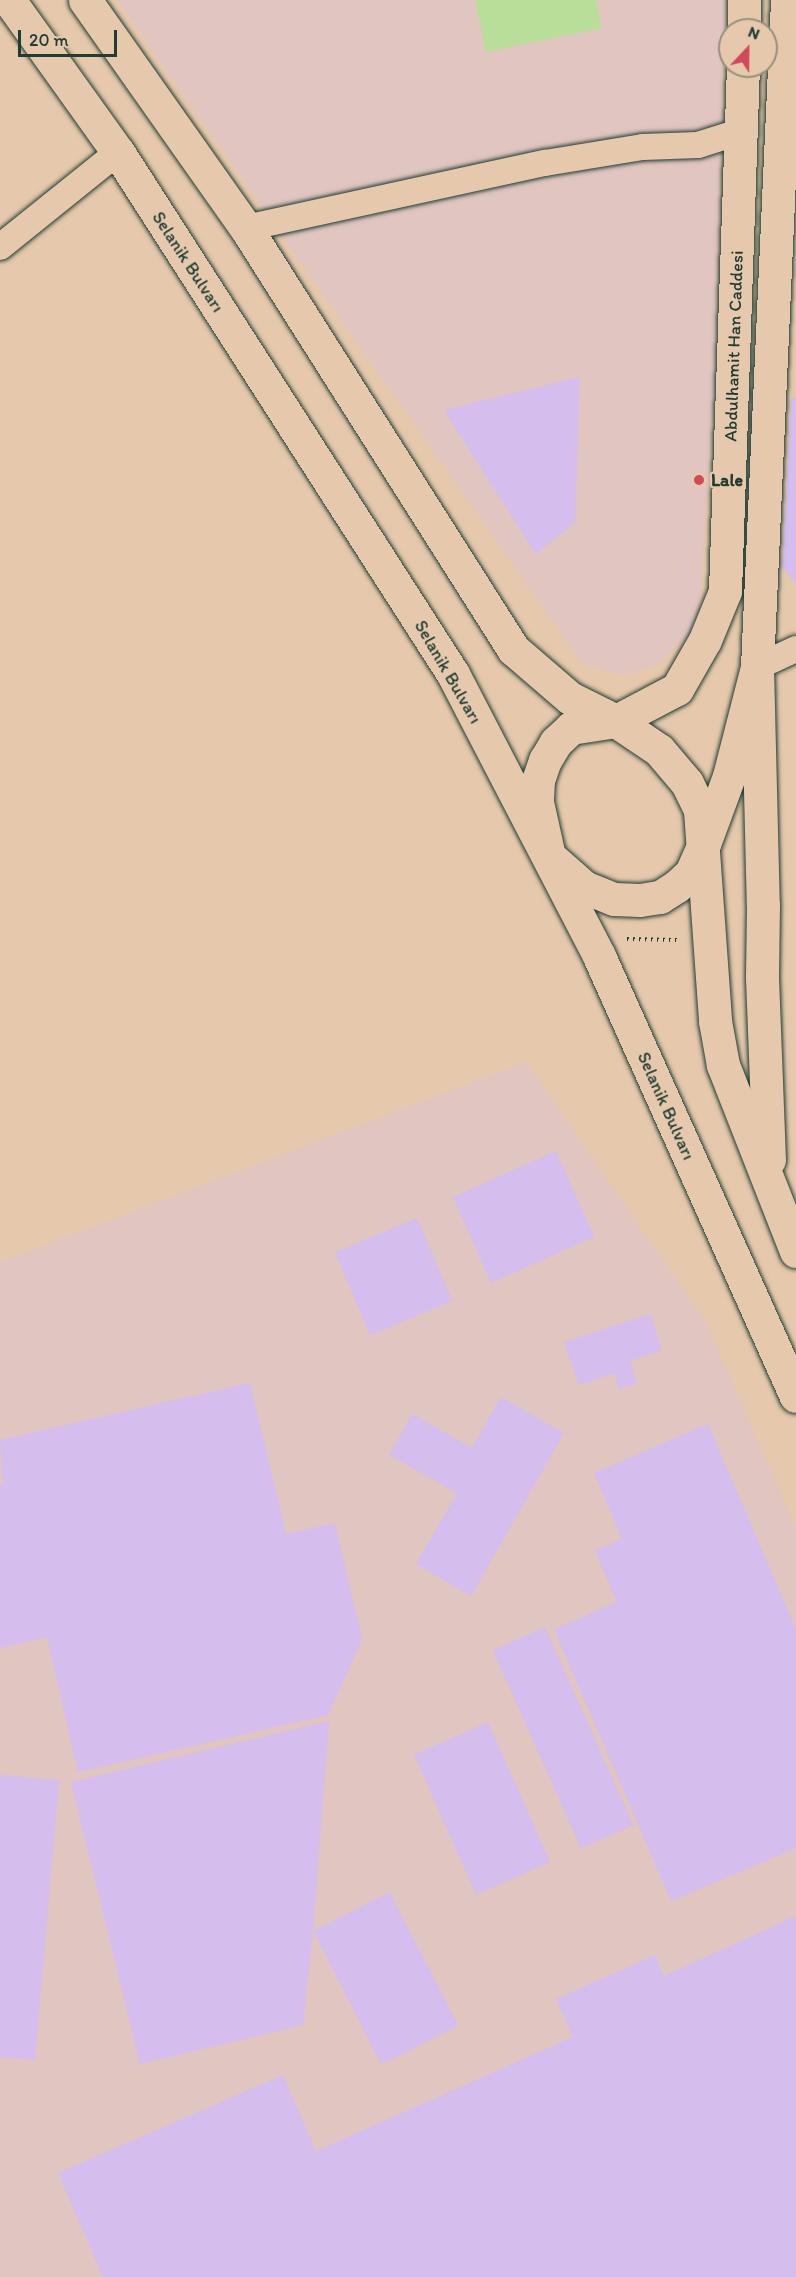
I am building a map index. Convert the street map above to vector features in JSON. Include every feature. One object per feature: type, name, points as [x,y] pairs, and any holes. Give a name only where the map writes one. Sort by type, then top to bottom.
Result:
[{"type":"main road","name":"Selanik Bulvarı","points":[[9,0],[118,152],[453,674],[549,856],[598,956],[796,1396]]},
{"type":"main road","points":[[85,0],[246,228],[513,649],[570,698],[616,721],[659,750],[687,783],[700,810],[717,1032],[723,1065],[796,1251]]},
{"type":"main road","points":[[744,0],[744,18]]},
{"type":"main road","points":[[770,1189],[762,978],[763,905],[757,667],[787,0]]},
{"type":"main road","name":"Abdulhamit Han Caddesi","points":[[616,721],[677,689],[705,640],[725,591],[743,78]]},
{"type":"main road","points":[[616,721],[571,728],[556,742],[545,760],[538,780],[537,802],[549,856],[584,887],[614,899],[640,900],[660,897],[692,873],[729,776],[757,667]]},
{"type":"street","points":[[246,228],[545,163],[643,147],[698,145],[742,131]]},
{"type":"street","points":[[0,247],[118,152]]},
{"type":"street","points":[[757,667],[796,649]]},
{"type":"shaded area","points":[[117,0],[725,0],[725,18],[718,18],[718,78],[723,78],[715,383],[698,627],[655,666],[621,675],[582,663]]},
{"type":"shaded area","points":[[526,1062],[706,1323],[796,1528],[796,2277],[0,2277],[0,1262]]},
{"type":"green space","points":[[475,0],[596,0],[602,28],[486,52]]},
{"type":"building","points":[[580,377],[575,522],[536,554],[444,410]]},
{"type":"building","points":[[791,397],[796,398],[796,584],[782,567]]},
{"type":"building","points":[[556,1151],[594,1237],[491,1283],[453,1197]]},
{"type":"building","points":[[417,1218],[452,1301],[370,1336],[335,1253]]},
{"type":"building","points":[[650,1314],[662,1350],[630,1361],[637,1383],[619,1389],[614,1373],[579,1385],[564,1342]]},
{"type":"building","points":[[250,1383],[286,1534],[335,1523],[362,1639],[328,1715],[78,1772],[47,1637],[0,1648],[0,1484],[3,1484],[0,1440]]},
{"type":"building","points":[[501,1397],[564,1433],[471,1596],[416,1564],[457,1493],[389,1455],[412,1414],[472,1448]]},
{"type":"building","points":[[708,1424],[796,1629],[796,1848],[671,1901],[554,1629],[617,1602],[595,1551],[622,1539],[594,1473]]},
{"type":"building","points":[[545,1627],[633,1825],[581,1848],[493,1650]]},
{"type":"building","points":[[329,1721],[313,1930],[303,2025],[140,2064],[71,1782]]},
{"type":"building","points":[[488,1722],[550,1862],[476,1895],[414,1755]]},
{"type":"building","points":[[0,1775],[59,1780],[35,2060],[0,2057]]},
{"type":"building","points":[[390,1892],[458,2026],[381,2065],[313,1931]]},
{"type":"building","points":[[796,1916],[796,2277],[103,2277],[58,2173],[283,2075],[316,2151],[573,2037],[556,1999],[655,1955],[664,1976]]},
{"type":"place","name":"Lale","points":[[699,480]]}]
